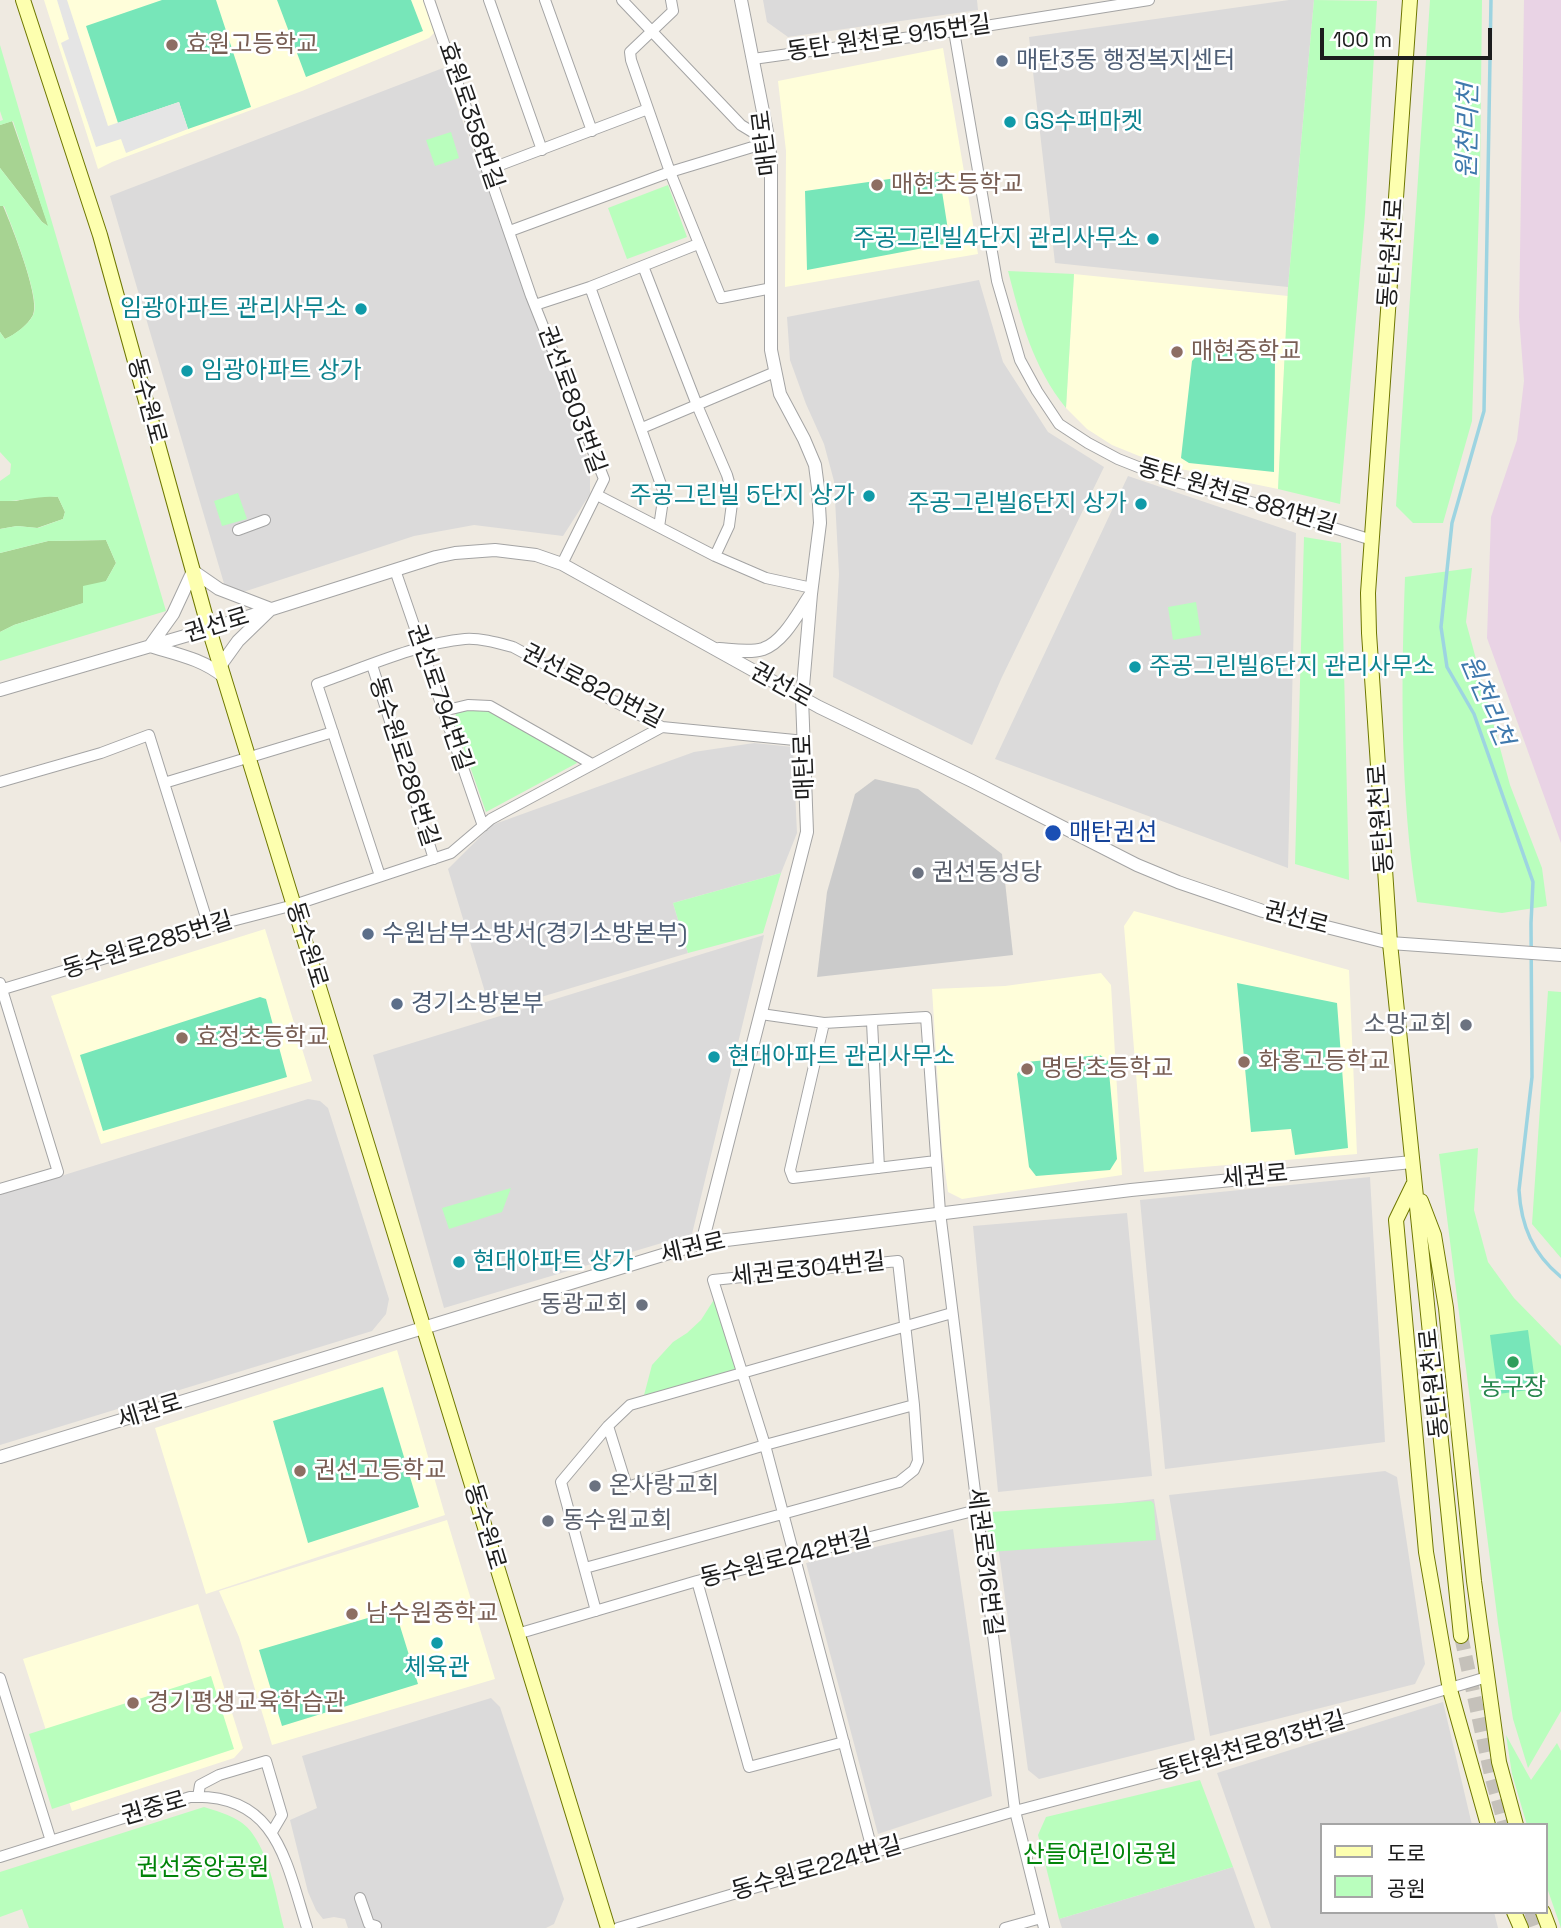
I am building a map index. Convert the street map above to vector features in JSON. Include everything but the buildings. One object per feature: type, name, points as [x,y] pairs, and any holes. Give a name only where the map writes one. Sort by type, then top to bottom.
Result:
[{"type":"main road","name":"동수원로","points":[[23,0],[100,235],[209,629],[608,1928]]},
{"type":"main road","name":"동탄원천로","points":[[1410,0],[1368,593],[1369,633],[1390,943],[1461,1636]]},
{"type":"main road","points":[[1414,1184],[1434,1235],[1446,1308],[1474,1581],[1499,1762],[1515,1823]]},
{"type":"main road","points":[[1414,1184],[1396,1220],[1426,1552],[1450,1690],[1487,1823]]},
{"type":"street","name":"효원로358번길","points":[[429,0],[510,231]]},
{"type":"street","points":[[489,0],[542,150]]},
{"type":"street","points":[[545,0],[592,131]]},
{"type":"street","points":[[622,0],[741,125],[769,142]]},
{"type":"street","points":[[671,0],[673,11],[630,52],[670,172],[721,298],[772,288]]},
{"type":"street","name":"매탄로","points":[[702,1243],[807,832],[802,698],[820,523],[815,465],[780,394],[771,350],[769,142],[741,0]]},
{"type":"street","name":"동탄 원천로 915번길","points":[[752,59],[1149,0]]},
{"type":"street","name":"동탄 원천로 881번길","points":[[954,31],[997,281],[1020,360],[1059,424],[1118,459],[1175,482],[1251,502],[1372,540]]},
{"type":"street","points":[[487,170],[648,109]]},
{"type":"street","points":[[510,231],[670,172],[769,142]]},
{"type":"street","name":"권선로803번길","points":[[510,231],[535,305],[604,479],[562,564]]},
{"type":"street","points":[[535,305],[590,287],[698,244]]},
{"type":"street","points":[[643,267],[733,496],[729,526],[715,555]]},
{"type":"street","points":[[590,287],[664,492],[659,527]]},
{"type":"street","points":[[642,428],[775,372]]},
{"type":"street","points":[[597,495],[766,578],[811,591],[783,634],[769,647],[752,651],[715,649]]},
{"type":"street","points":[[238,530],[265,520]]},
{"type":"street","name":"권선로","points":[[0,690],[209,629],[436,557],[475,551],[515,551],[562,564],[802,698],[1137,865],[1178,882],[1263,911],[1390,943],[1561,955]]},
{"type":"street","name":"권선로794번길","points":[[395,570],[482,826]]},
{"type":"street","points":[[193,571],[219,589],[271,609],[238,641],[222,672],[189,657],[150,646],[173,614],[193,571]]},
{"type":"street","name":"권선로820번길","points":[[422,649],[466,639],[492,641],[513,647],[662,727],[805,741]]},
{"type":"street","name":"동수원로286번길","points":[[380,876],[317,684],[422,649]]},
{"type":"street","name":"동수원로286번길","points":[[372,665],[433,859]]},
{"type":"street","points":[[443,711],[468,705],[490,706],[592,764]]},
{"type":"street","name":"동수원로286번길","points":[[293,905],[451,853],[491,819],[662,727]]},
{"type":"street","points":[[164,783],[333,732]]},
{"type":"street","points":[[0,782],[101,753],[149,735],[209,927]]},
{"type":"street","name":"동수원로285번길","points":[[1,987],[293,905]]},
{"type":"street","points":[[0,1189],[58,1172],[1,987]]},
{"type":"street","points":[[761,1014],[824,1023],[872,1022],[879,1168]]},
{"type":"street","name":"세권로316번길","points":[[872,1022],[926,1017],[940,1212],[1015,1811],[1042,1923]]},
{"type":"street","points":[[824,1023],[790,1170],[793,1178],[936,1161]]},
{"type":"street","name":"세권로","points":[[0,1457],[702,1243],[940,1212],[1412,1162]]},
{"type":"street","name":"세권로304번길","points":[[584,1568],[783,1513],[899,1482],[914,1470],[918,1461],[914,1405],[898,1261],[713,1280],[765,1445],[783,1513],[795,1556],[873,1853]]},
{"type":"street","points":[[596,1611],[561,1482],[608,1426],[630,1405],[952,1313]]},
{"type":"street","points":[[608,1426],[627,1487],[765,1445],[914,1405]]},
{"type":"street","name":"동수원로242번길","points":[[517,1634],[697,1581],[977,1510]]},
{"type":"street","points":[[697,1581],[749,1767],[844,1742]]},
{"type":"street","name":"동탄원천로813번길","points":[[1015,1811],[1209,1760],[1488,1677]]},
{"type":"street","points":[[0,1678],[4,1703],[51,1841]]},
{"type":"street","points":[[198,1797],[200,1785],[219,1775],[266,1761],[282,1815],[272,1832]]},
{"type":"street","name":"권중로","points":[[0,1857],[190,1797],[209,1796],[240,1806],[258,1817],[272,1832],[283,1856],[307,1928]]},
{"type":"street","name":"동수원로224번길","points":[[618,1928],[1015,1811]]},
{"type":"street","points":[[360,1898],[369,1924],[376,1926]]},
{"type":"street","points":[[1005,1928],[1042,1923]]},
{"type":"shaded area","name":"효원고등학교","points":[[44,0],[423,0],[435,32],[429,38],[302,91],[98,169]]},
{"type":"shaded area","points":[[57,0],[67,0],[108,126],[179,102],[188,129],[126,153],[121,139],[96,147],[61,43],[69,39]]},
{"type":"shaded area","points":[[763,0],[977,0],[978,10],[788,37],[767,22]]},
{"type":"shaded area","points":[[1289,0],[1314,0],[1288,287],[1055,263],[1029,37]]},
{"type":"shaded area","points":[[1524,0],[1561,0],[1561,843],[1487,638],[1491,517],[1517,440],[1524,381],[1519,317]]},
{"type":"shaded area","name":"매현초등학교","points":[[943,48],[978,254],[785,287],[786,151],[778,81]]},
{"type":"shaded area","points":[[443,68],[590,465],[590,494],[563,536],[474,525],[414,536],[228,597],[110,196]]},
{"type":"shaded area","name":"매현중학교","points":[[1074,274],[1288,296],[1278,489],[1176,468],[1144,458],[1112,445],[1087,429],[1066,408]]},
{"type":"shaded area","points":[[979,280],[1003,362],[1048,432],[1104,467],[972,745],[833,677],[839,574],[834,481],[824,444],[790,360],[787,317]]},
{"type":"shaded area","points":[[1128,476],[1296,533],[1288,868],[995,759]]},
{"type":"shaded area","points":[[754,743],[793,747],[797,833],[781,873],[673,903],[688,953],[491,1012],[448,869],[492,825],[694,752]]},
{"type":"shaded area","name":"권선동성당","points":[[875,779],[918,789],[1002,854],[1013,955],[817,977],[827,892],[855,794]]},
{"type":"shaded area","name":"화홍고등학교","points":[[1134,911],[1349,970],[1357,1154],[1144,1172],[1124,926]]},
{"type":"shaded area","name":"효정초등학교","points":[[265,929],[312,1081],[101,1144],[51,996]]},
{"type":"shaded area","points":[[764,935],[692,1234],[444,1308],[373,1055]]},
{"type":"shaded area","name":"명당초등학교","points":[[1101,973],[1111,985],[1122,1175],[962,1199],[948,1192],[942,1149],[932,989],[1005,986]]},
{"type":"shaded area","points":[[308,1099],[320,1101],[328,1108],[389,1299],[386,1314],[372,1331],[0,1445],[0,1195]]},
{"type":"shaded area","points":[[1370,1177],[1385,1442],[1165,1469],[1140,1200]]},
{"type":"shaded area","points":[[1127,1213],[1152,1476],[998,1492],[973,1226]]},
{"type":"shaded area","name":"권선고등학교","points":[[397,1350],[445,1515],[206,1594],[155,1428]]},
{"type":"shaded area","points":[[1385,1471],[1397,1477],[1425,1664],[1415,1684],[1210,1736],[1169,1495]]},
{"type":"shaded area","points":[[1154,1499],[1195,1740],[1039,1779],[1028,1770],[996,1530],[1006,1517]]},
{"type":"shaded area","name":"남수원중학교","points":[[447,1520],[495,1679],[272,1745],[239,1637],[219,1591]]},
{"type":"shaded area","points":[[953,1529],[992,1796],[878,1834],[806,1563]]},
{"type":"shaded area","name":"경기평생교육학습관","points":[[198,1604],[243,1748],[234,1758],[72,1811],[23,1659]]},
{"type":"shaded area","points":[[491,1698],[500,1707],[564,1899],[554,1924],[546,1928],[348,1928],[345,1919],[323,1919],[308,1892],[290,1820],[317,1808],[302,1756]]},
{"type":"shaded area","points":[[1443,1702],[1472,1823],[1320,1823],[1320,1914],[1494,1914],[1498,1928],[1271,1928],[1217,1773]]},
{"type":"shaded area","points":[[1233,1867],[1255,1928],[1062,1928],[1059,1919]]},
{"type":"green space","points":[[162,0],[216,0],[251,107],[188,129],[179,102],[118,123],[86,26]]},
{"type":"green space","points":[[277,0],[411,0],[423,31],[306,77]]},
{"type":"green space","points":[[1314,0],[1377,1],[1365,214],[1340,504],[1278,489],[1288,287]]},
{"type":"green space","points":[[1430,0],[1482,0],[1480,178],[1472,421],[1443,523],[1413,523],[1396,506]]},
{"type":"green space","points":[[0,45],[166,611],[0,661],[0,632],[83,603],[83,586],[106,581],[116,563],[106,540],[48,541],[0,553],[0,529],[17,526],[38,528],[63,519],[65,512],[58,497],[0,501],[0,481],[10,474],[11,464],[0,452],[0,332],[5,339],[22,328],[32,317],[35,305],[18,244],[4,206],[0,206],[0,168],[48,226],[13,121],[0,125],[3,120],[0,111]]},
{"type":"green space","points":[[12,121],[49,227],[42,222],[0,168],[0,125]]},
{"type":"green space","points":[[451,132],[459,158],[435,166],[426,140]]},
{"type":"green space","points":[[939,172],[950,243],[807,270],[805,191]]},
{"type":"green space","points":[[668,185],[687,237],[627,259],[608,208]]},
{"type":"green space","points":[[0,206],[3,206],[24,261],[34,306],[28,323],[5,339],[0,332]]},
{"type":"green space","points":[[1008,271],[1074,274],[1066,408],[1037,360],[1023,326]]},
{"type":"green space","points":[[1203,349],[1275,356],[1274,472],[1189,463],[1181,458],[1192,361]]},
{"type":"green space","points":[[238,493],[247,519],[222,526],[214,501]]},
{"type":"green space","points":[[41,495],[58,497],[65,512],[63,519],[37,528],[17,526],[0,529],[0,501],[16,501]]},
{"type":"green space","points":[[1304,537],[1341,543],[1349,880],[1295,864]]},
{"type":"green space","points":[[106,540],[116,563],[106,581],[84,603],[0,632],[0,553],[48,541]]},
{"type":"green space","points":[[1472,568],[1466,622],[1510,785],[1542,868],[1547,906],[1502,913],[1417,902],[1407,821],[1403,699],[1405,577]]},
{"type":"green space","points":[[1196,602],[1201,635],[1173,640],[1168,607]]},
{"type":"green space","points":[[485,709],[573,757],[577,763],[486,812],[454,721],[457,710]]},
{"type":"green space","points":[[781,873],[763,933],[688,953],[673,903]]},
{"type":"green space","points":[[1237,983],[1337,1003],[1348,1148],[1295,1155],[1291,1129],[1251,1132]]},
{"type":"green space","points":[[1548,991],[1561,992],[1561,1258],[1532,1224]]},
{"type":"green space","points":[[260,997],[266,999],[287,1077],[103,1131],[80,1055]]},
{"type":"green space","points":[[1100,1055],[1108,1061],[1117,1159],[1110,1170],[1036,1176],[1029,1167],[1017,1074],[1026,1062]]},
{"type":"green space","points":[[1478,1148],[1474,1210],[1488,1262],[1514,1298],[1561,1346],[1561,1711],[1528,1768],[1513,1719],[1498,1623],[1439,1154]]},
{"type":"green space","points":[[511,1188],[502,1212],[449,1229],[442,1208]]},
{"type":"green space","points":[[715,1298],[738,1373],[643,1399],[652,1365],[673,1342],[701,1320]]},
{"type":"green space","name":"농구장","points":[[1528,1330],[1536,1389],[1498,1394],[1490,1335]]},
{"type":"green space","points":[[383,1387],[419,1507],[308,1543],[273,1421]]},
{"type":"green space","points":[[1151,1501],[1154,1504],[1156,1540],[990,1552],[987,1516],[991,1512]]},
{"type":"green space","points":[[395,1610],[418,1684],[282,1726],[259,1650]]},
{"type":"green space","points":[[211,1676],[234,1749],[52,1809],[29,1734]]},
{"type":"green space","points":[[1506,1735],[1531,1780],[1557,1743],[1561,1751],[1561,1928],[1547,1888],[1547,1823],[1526,1823],[1512,1774]]},
{"type":"green space","name":"산들어린이공원","points":[[1200,1780],[1233,1867],[1059,1919],[1038,1835],[1046,1817]]},
{"type":"green space","name":"권선중앙공원","points":[[204,1807],[237,1820],[248,1828],[259,1843],[268,1866],[284,1928],[29,1928],[22,1909],[0,1917],[0,1872]]},
{"type":"waterway","name":"원천리천","points":[[1491,0],[1484,411],[1452,523],[1441,627],[1447,667],[1474,714],[1533,882],[1532,1077],[1519,1190],[1522,1216],[1530,1238],[1543,1259],[1561,1277]]},
{"type":"tunnel","points":[[1461,1636],[1491,1775],[1504,1823]]},
{"type":"tunnel","points":[[1532,1914],[1537,1928]]},
{"type":"place","name":"효원고등학교","points":[[172,45]]},
{"type":"place","name":"매탄3동 행정복지센터","points":[[1002,61]]},
{"type":"place","name":"GS수퍼마켓","points":[[1010,122]]},
{"type":"place","name":"매현초등학교","points":[[877,185]]},
{"type":"place","name":"주공그린빌4단지 관리사무소","points":[[1153,239]]},
{"type":"place","name":"임광아파트 관리사무소","points":[[361,309]]},
{"type":"place","name":"매현중학교","points":[[1177,352]]},
{"type":"place","name":"임광아파트 상가","points":[[187,371]]},
{"type":"place","name":"주공그린빌 5단지 상가","points":[[869,496]]},
{"type":"place","name":"주공그린빌6단지 상가","points":[[1141,504]]},
{"type":"place","name":"주공그린빌6단지 관리사무소","points":[[1135,667]]},
{"type":"place","name":"매탄권선","points":[[1053,833]]},
{"type":"place","name":"권선동성당","points":[[918,873]]},
{"type":"place","name":"수원남부소방서(경기소방본부)","points":[[368,934]]},
{"type":"place","name":"경기소방본부","points":[[397,1004]]},
{"type":"place","name":"소망교회","points":[[1466,1025]]},
{"type":"place","name":"효정초등학교","points":[[182,1038]]},
{"type":"place","name":"현대아파트 관리사무소","points":[[714,1057]]},
{"type":"place","name":"화홍고등학교","points":[[1244,1062]]},
{"type":"place","name":"명당초등학교","points":[[1027,1069]]},
{"type":"place","name":"현대아파트 상가","points":[[459,1262]]},
{"type":"place","name":"동광교회","points":[[642,1305]]},
{"type":"place","name":"농구장","points":[[1513,1362]]},
{"type":"place","name":"권선고등학교","points":[[300,1471]]},
{"type":"place","name":"온사랑교회","points":[[595,1486]]},
{"type":"place","name":"동수원교회","points":[[548,1521]]},
{"type":"place","name":"남수원중학교","points":[[352,1614]]},
{"type":"place","name":"체육관","points":[[437,1643]]},
{"type":"place","name":"경기평생교육학습관","points":[[133,1703]]}]
